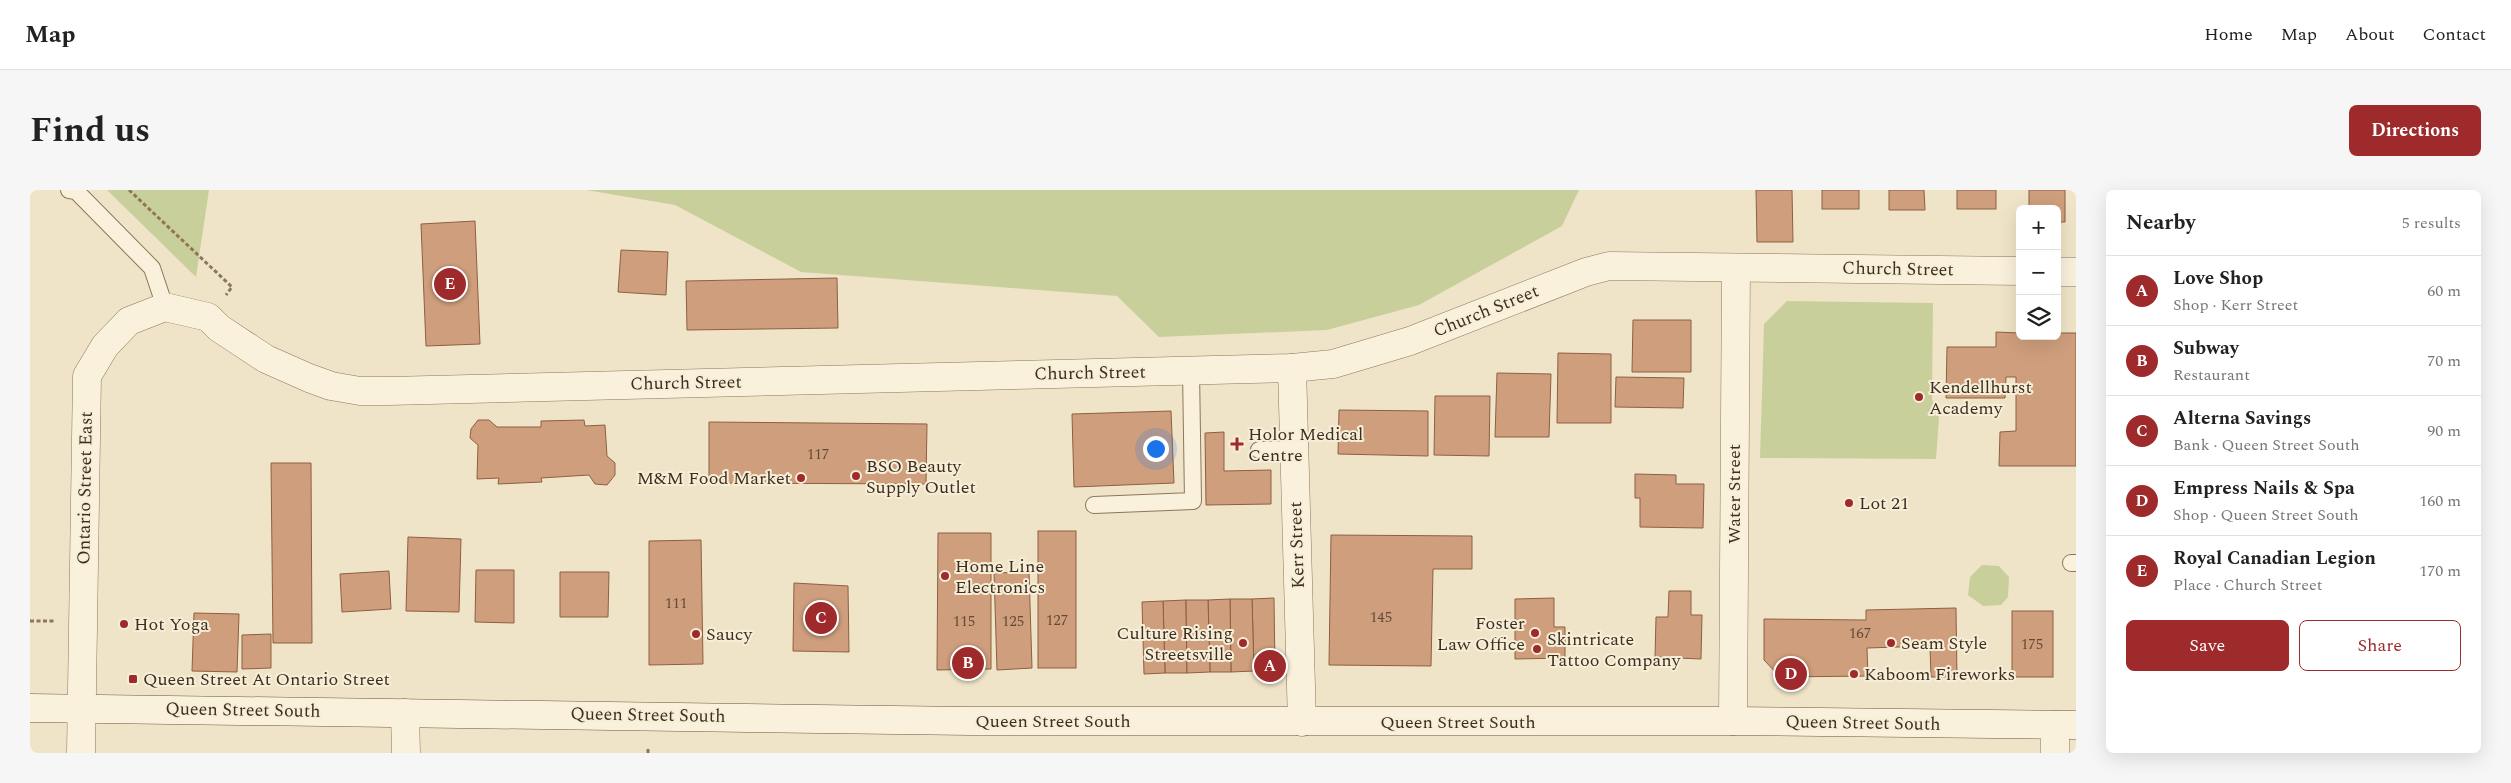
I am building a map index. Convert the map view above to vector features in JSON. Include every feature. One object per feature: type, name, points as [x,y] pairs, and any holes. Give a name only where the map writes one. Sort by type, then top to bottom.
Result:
[{"type":"street","name":"Church Street","points":[[165,307],[208,317],[219,328],[266,359],[316,381],[360,391],[1292,368],[1333,364],[1364,356],[1410,341],[1586,272],[1609,266],[2016,271]]},
{"type":"street","name":"Water Street","points":[[1733,721],[1736,268]]},
{"type":"street","points":[[2061,272],[2076,272]]},
{"type":"street","name":"Ontario Street East","points":[[81,753],[88,376],[105,346],[129,320],[165,307]]},
{"type":"street","name":"Kerr Street","points":[[1292,368],[1302,722]]},
{"type":"street","name":"Queen Street South","points":[[30,708],[962,721],[1733,721],[2065,725]]},
{"type":"street","points":[[404,713],[406,753]]},
{"type":"street","points":[[2055,753],[2065,725]]},
{"type":"lane","points":[[69,190],[76,191],[152,268],[165,307]]},
{"type":"lane","points":[[1094,505],[1193,500],[1191,370]]},
{"type":"lane","points":[[1259,450],[1294,449]]},
{"type":"path","points":[[129,190],[232,287],[208,317]]},
{"type":"green space","points":[[107,190],[209,190],[196,277]]},
{"type":"green space","points":[[586,190],[1579,190],[1562,226],[1419,305],[1327,330],[1159,337],[1117,296],[801,272],[675,205]]},
{"type":"green space","points":[[1787,301],[1933,303],[1932,399],[1939,418],[1936,459],[1760,458],[1764,324]]},
{"type":"green space","points":[[1982,565],[1999,566],[2009,577],[2008,597],[2001,605],[1983,606],[1968,595],[1970,577]]},
{"type":"building","points":[[1756,190],[1792,190],[1793,242],[1757,242]]},
{"type":"building","points":[[1822,190],[1859,190],[1859,209],[1822,209]]},
{"type":"building","points":[[1889,190],[1924,190],[1925,210],[1889,210]]},
{"type":"building","points":[[1957,190],[1996,190],[1996,209],[1957,209]]},
{"type":"building","points":[[2029,190],[2065,190],[2065,222],[2061,222],[2061,205],[2029,205]]},
{"type":"building","points":[[475,221],[480,344],[426,346],[421,224]]},
{"type":"building","points":[[621,250],[668,252],[666,295],[618,292]]},
{"type":"building","points":[[837,278],[838,328],[687,330],[686,281]]},
{"type":"building","points":[[1633,320],[1691,320],[1691,372],[1632,372]]},
{"type":"building","points":[[1996,332],[2016,333],[2016,340],[2061,340],[2061,333],[2076,333],[2076,466],[1999,466],[2000,432],[2016,431],[2016,377],[2006,377],[2005,398],[1946,398],[1947,347],[1996,347]]},
{"type":"building","points":[[1558,353],[1611,354],[1611,423],[1557,423]]},
{"type":"building","points":[[1497,373],[1551,374],[1549,437],[1495,437]]},
{"type":"building","points":[[1616,377],[1684,378],[1683,408],[1615,407]]},
{"type":"building","points":[[1435,396],[1490,396],[1489,456],[1434,455]]},
{"type":"building","points":[[1339,410],[1428,411],[1428,456],[1338,454]]},
{"type":"building","points":[[1171,411],[1174,483],[1074,487],[1072,414]]},
{"type":"building","points":[[478,420],[489,420],[497,427],[541,427],[541,421],[584,420],[585,426],[605,425],[607,456],[615,463],[615,475],[607,485],[595,484],[589,475],[541,478],[542,482],[498,484],[499,478],[477,479],[478,445],[470,438],[471,429]]},
{"type":"building","points":[[709,422],[927,424],[926,484],[709,483]]},
{"type":"building","name":"Holor Medical Centre","points":[[1224,432],[1224,471],[1271,470],[1271,504],[1206,505],[1205,433]]},
{"type":"building","points":[[271,463],[311,463],[312,643],[273,643]]},
{"type":"building","points":[[1635,474],[1676,475],[1676,484],[1704,484],[1703,528],[1640,527],[1640,498],[1635,498]]},
{"type":"building","points":[[1038,531],[1076,531],[1076,668],[1038,668]]},
{"type":"building","points":[[938,533],[991,533],[991,669],[937,670]]},
{"type":"building","points":[[1331,535],[1472,536],[1472,569],[1433,569],[1431,666],[1329,665]]},
{"type":"building","points":[[408,537],[461,539],[459,612],[406,611]]},
{"type":"building","points":[[701,540],[703,664],[649,665],[649,541]]},
{"type":"building","points":[[476,570],[514,570],[514,623],[475,622]]},
{"type":"building","points":[[389,571],[391,609],[342,612],[340,574]]},
{"type":"building","points":[[560,572],[609,572],[608,617],[560,617]]},
{"type":"building","points":[[1029,572],[1032,668],[997,670],[994,573]]},
{"type":"building","points":[[794,583],[848,586],[849,652],[793,651]]},
{"type":"building","points":[[1669,591],[1691,591],[1691,615],[1702,615],[1701,659],[1655,657],[1656,617],[1668,617]]},
{"type":"building","points":[[1274,598],[1275,671],[1254,671],[1252,599]]},
{"type":"building","points":[[1554,598],[1554,627],[1565,627],[1565,658],[1515,659],[1515,599]]},
{"type":"building","points":[[1230,599],[1252,599],[1254,671],[1231,672]]},
{"type":"building","points":[[1230,599],[1231,672],[1210,672],[1208,600]]},
{"type":"building","points":[[1186,600],[1187,673],[1165,673],[1163,601]]},
{"type":"building","points":[[1186,600],[1208,600],[1210,672],[1187,673]]},
{"type":"building","points":[[1163,601],[1165,673],[1144,674],[1142,602]]},
{"type":"building","points":[[1956,608],[1957,677],[1931,677],[1930,646],[1867,648],[1868,676],[1780,677],[1764,660],[1764,619],[1866,620],[1866,610]]},
{"type":"building","points":[[2012,611],[2053,611],[2053,677],[2012,677]]},
{"type":"building","points":[[194,613],[239,614],[237,672],[192,671]]},
{"type":"building","points":[[271,634],[271,668],[242,669],[242,635]]},
{"type":"place","name":"Royal Canadian Legion","points":[[450,284]]},
{"type":"place","name":"Kendellhurst Academy","points":[[1919,397]]},
{"type":"place","name":"Holor Medical Centre","points":[[1237,444]]},
{"type":"place","name":"BSO Beauty Supply Outlet","points":[[856,476]]},
{"type":"place","name":"M&M Food Market","points":[[801,478]]},
{"type":"place","name":"Lot 21","points":[[1849,503]]},
{"type":"place","name":"Home Line Electronics","points":[[945,576]]},
{"type":"place","name":"Alterna Savings","points":[[821,618]]},
{"type":"place","name":"Hot Yoga","points":[[124,624]]},
{"type":"place","name":"Foster Law Office","points":[[1535,633]]},
{"type":"place","name":"Saucy","points":[[696,634]]},
{"type":"place","name":"Culture Rising Streetsville","points":[[1243,643]]},
{"type":"place","name":"Seam Style","points":[[1891,643]]},
{"type":"place","name":"Skintricate Tattoo Company","points":[[1537,649]]},
{"type":"place","name":"Subway","points":[[968,663]]},
{"type":"place","name":"Love Shop","points":[[1270,666]]},
{"type":"place","name":"Empress Nails & Spa","points":[[1791,674]]},
{"type":"place","name":"Kaboom Fireworks","points":[[1854,674]]},
{"type":"place","name":"Queen Street At Ontario Street","points":[[133,679]]}]
